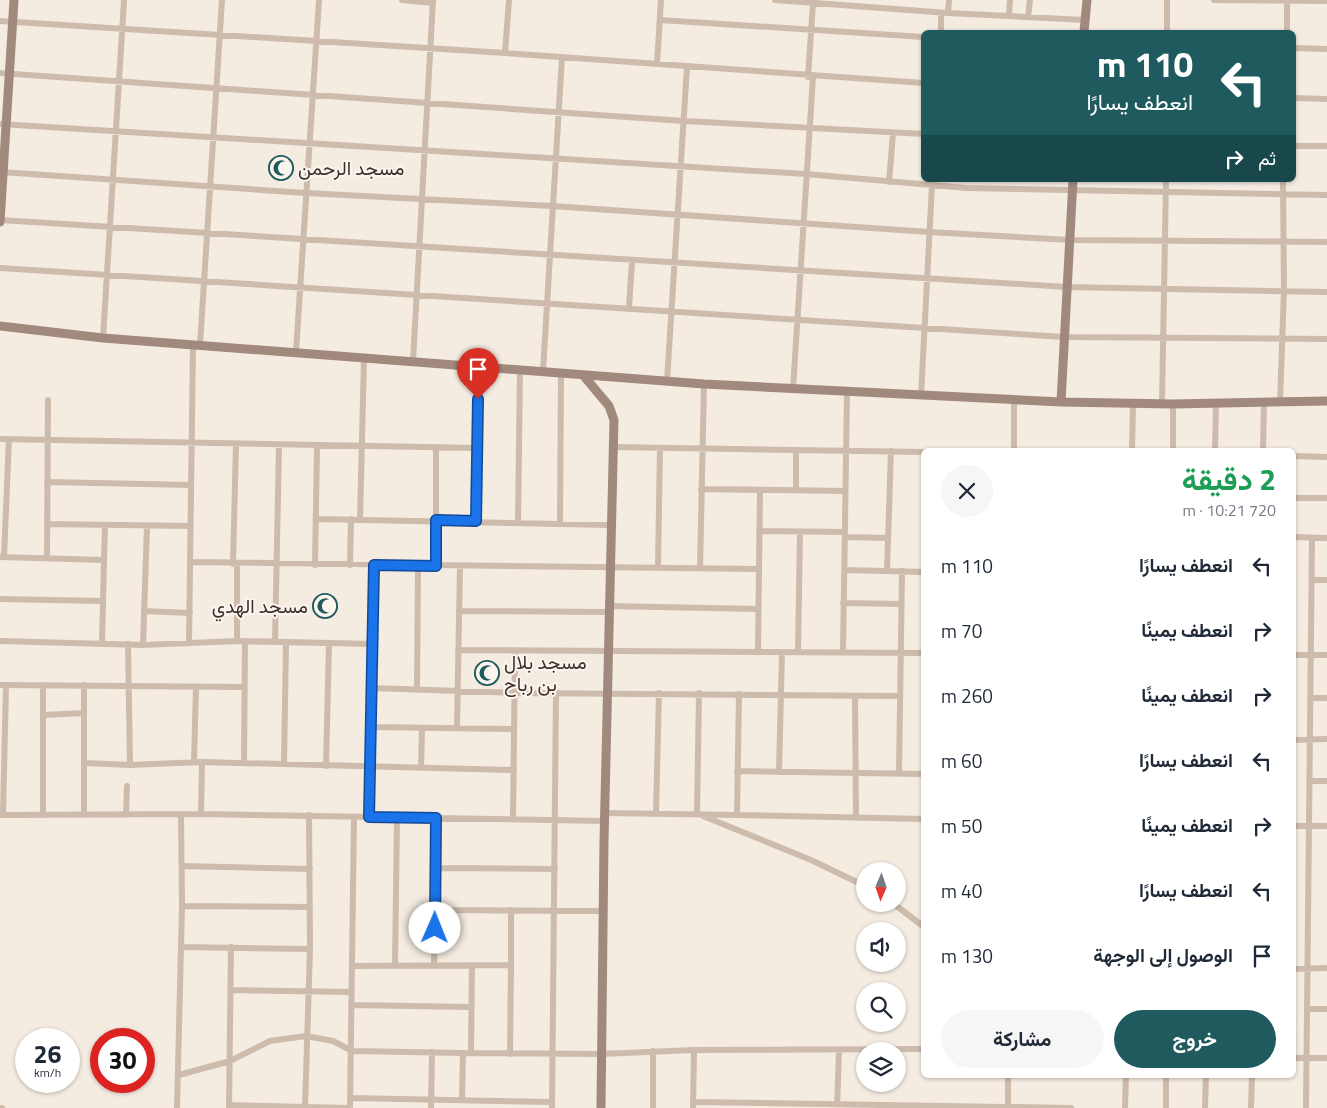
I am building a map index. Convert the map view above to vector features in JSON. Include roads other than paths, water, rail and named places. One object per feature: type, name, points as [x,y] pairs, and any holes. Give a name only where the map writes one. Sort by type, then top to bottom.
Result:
[{"type":"street","points":[[14,0],[13,22],[5,73],[0,221],[111,226],[418,248],[926,280],[1066,287],[1327,292]]},
{"type":"street","points":[[103,338],[124,0]]},
{"type":"street","points":[[189,641],[190,526],[196,344],[208,233],[222,0]]},
{"type":"street","points":[[296,352],[319,0]]},
{"type":"street","points":[[402,0],[433,1],[413,361]]},
{"type":"street","points":[[505,53],[509,0]]},
{"type":"street","points":[[657,64],[661,0]]},
{"type":"street","points":[[776,0],[813,3],[839,2],[945,13],[1085,20]]},
{"type":"street","points":[[941,30],[949,0]]},
{"type":"street","points":[[1009,16],[1010,0]]},
{"type":"street","points":[[1028,17],[1030,0]]},
{"type":"street","points":[[1084,30],[1087,0]]},
{"type":"street","points":[[1167,0],[1167,30]]},
{"type":"street","points":[[1214,0],[1327,1]]},
{"type":"street","points":[[1287,0],[1287,30]]},
{"type":"street","points":[[793,389],[810,128],[813,3]]},
{"type":"street","points":[[660,20],[921,38]]},
{"type":"street","points":[[0,21],[505,53],[921,84]]},
{"type":"street","points":[[1296,48],[1327,49]]},
{"type":"street","points":[[543,371],[562,57]]},
{"type":"street","points":[[667,381],[687,67]]},
{"type":"street","points":[[5,73],[120,82],[216,86],[684,121],[921,134]]},
{"type":"street","points":[[1296,98],[1327,98]]},
{"type":"street","points":[[3,124],[806,174],[966,188],[1327,195]]},
{"type":"street","points":[[889,182],[893,133]]},
{"type":"street","points":[[1296,146],[1327,146]]},
{"type":"street","points":[[2,172],[114,178],[210,187],[552,206],[677,216],[1069,240],[1327,242]]},
{"type":"street","points":[[966,182],[966,188]]},
{"type":"street","points":[[1061,402],[1073,182]]},
{"type":"street","points":[[1162,404],[1166,182]]},
{"type":"street","points":[[1280,402],[1284,290],[1283,182]]},
{"type":"street","points":[[921,396],[932,185]]},
{"type":"street","points":[[629,308],[632,261]]},
{"type":"street","points":[[0,268],[672,310],[924,329],[1064,337],[1327,339]]},
{"type":"street","points":[[0,326],[103,338],[704,384],[1061,402],[1162,404],[1327,402]]},
{"type":"street","points":[[360,520],[364,358]]},
{"type":"street","points":[[476,521],[479,366]]},
{"type":"street","points":[[518,523],[520,369]]},
{"type":"street","points":[[560,523],[561,372]]},
{"type":"street","points":[[583,375],[613,414],[604,817],[601,1108]]},
{"type":"street","points":[[700,568],[704,384]]},
{"type":"street","points":[[843,652],[846,392]]},
{"type":"street","points":[[47,558],[48,400]]},
{"type":"street","points":[[1014,400],[1014,448]]},
{"type":"street","points":[[1263,448],[1264,402]]},
{"type":"street","points":[[1132,448],[1133,403]]},
{"type":"street","points":[[1173,404],[1173,448]]},
{"type":"street","points":[[1215,448],[1216,404]]},
{"type":"street","points":[[0,439],[279,446],[477,448]]},
{"type":"street","points":[[9,439],[3,512],[2,557],[104,560]]},
{"type":"street","points":[[236,444],[235,564],[237,641]]},
{"type":"street","points":[[275,642],[275,564],[279,446]]},
{"type":"street","points":[[315,565],[317,446]]},
{"type":"street","points":[[436,447],[436,566]]},
{"type":"street","points":[[613,447],[921,452]]},
{"type":"street","points":[[658,568],[660,448]]},
{"type":"street","points":[[796,450],[796,490]]},
{"type":"street","points":[[887,571],[890,451]]},
{"type":"street","points":[[1296,456],[1327,457]]},
{"type":"street","points":[[47,482],[191,485]]},
{"type":"street","points":[[701,489],[845,491]]},
{"type":"street","points":[[758,651],[760,490]]},
{"type":"street","points":[[1296,498],[1327,498]]},
{"type":"street","points":[[316,519],[611,525]]},
{"type":"street","points":[[350,565],[351,520]]},
{"type":"street","points":[[47,524],[190,526]]},
{"type":"street","points":[[102,643],[106,525]]},
{"type":"street","points":[[143,645],[147,526]]},
{"type":"street","points":[[759,531],[888,538]]},
{"type":"street","points":[[798,651],[800,532]]},
{"type":"street","points":[[1296,537],[1327,538]]},
{"type":"street","points":[[1306,1108],[1312,538]]},
{"type":"street","points":[[191,562],[758,569]]},
{"type":"street","points":[[369,817],[374,565]]},
{"type":"street","points":[[417,689],[418,566]]},
{"type":"street","points":[[457,728],[460,566]]},
{"type":"street","points":[[844,570],[921,572]]},
{"type":"street","points":[[899,773],[902,571]]},
{"type":"street","points":[[1313,580],[1327,580]]},
{"type":"street","points":[[0,599],[103,600]]},
{"type":"street","points":[[843,603],[901,604]]},
{"type":"street","points":[[459,611],[758,609]]},
{"type":"street","points":[[144,611],[190,613]]},
{"type":"street","points":[[0,641],[143,645],[189,641],[373,644]]},
{"type":"street","points":[[244,764],[245,641]]},
{"type":"street","points":[[284,764],[286,642]]},
{"type":"street","points":[[326,766],[329,643]]},
{"type":"street","points":[[128,644],[130,765]]},
{"type":"street","points":[[458,650],[798,651],[921,654]]},
{"type":"street","points":[[513,819],[516,651]]},
{"type":"street","points":[[779,772],[782,652]]},
{"type":"street","points":[[1296,655],[1327,655]]},
{"type":"street","points":[[244,687],[3,685],[1,815],[126,816],[201,814],[555,820],[656,813],[921,819]]},
{"type":"street","points":[[43,685],[43,815]]},
{"type":"street","points":[[84,685],[84,815]]},
{"type":"street","points":[[194,762],[196,687]]},
{"type":"street","points":[[372,688],[515,693],[899,696]]},
{"type":"street","points":[[350,1098],[462,1100],[552,1105],[556,692]]},
{"type":"street","points":[[656,813],[659,693]]},
{"type":"street","points":[[698,814],[699,693]]},
{"type":"street","points":[[737,815],[738,694]]},
{"type":"street","points":[[855,696],[856,817]]},
{"type":"street","points":[[1310,698],[1327,698]]},
{"type":"street","points":[[44,714],[84,713]]},
{"type":"street","points":[[371,727],[514,729]]},
{"type":"street","points":[[421,768],[422,728]]},
{"type":"street","points":[[1296,740],[1327,739]]},
{"type":"street","points":[[85,763],[130,765],[202,762],[514,770]]},
{"type":"street","points":[[201,814],[202,762]]},
{"type":"street","points":[[737,771],[921,774]]},
{"type":"street","points":[[1310,781],[1327,781]]},
{"type":"street","points":[[126,816],[127,786]]},
{"type":"street","points":[[177,1108],[182,906],[181,814]]},
{"type":"street","points":[[698,814],[802,856],[856,882]]},
{"type":"street","points":[[305,1107],[310,949],[310,815]]},
{"type":"street","points":[[231,947],[229,1106],[349,1108],[352,1051],[351,992],[354,817]]},
{"type":"street","points":[[395,965],[398,818]]},
{"type":"street","points":[[434,965],[436,818]]},
{"type":"street","points":[[1296,826],[1327,826]]},
{"type":"street","points":[[182,866],[310,868]]},
{"type":"street","points":[[436,868],[554,869]]},
{"type":"street","points":[[182,906],[310,907]]},
{"type":"street","points":[[436,910],[603,911]]},
{"type":"street","points":[[510,1054],[511,910]]},
{"type":"street","points":[[904,912],[921,925]]},
{"type":"street","points":[[181,947],[310,949]]},
{"type":"street","points":[[471,1053],[472,965]]},
{"type":"street","points":[[352,966],[511,965]]},
{"type":"street","points":[[1296,968],[1327,968]]},
{"type":"street","points":[[231,990],[351,992]]},
{"type":"street","points":[[351,1005],[471,1007]]},
{"type":"street","points":[[1307,1009],[1327,1009]]},
{"type":"street","points":[[179,1075],[230,1061],[270,1041],[306,1036],[333,1041],[352,1051],[602,1054],[694,1050],[839,1051],[921,1049]]},
{"type":"street","points":[[694,1050],[693,1105],[1071,1108]]},
{"type":"street","points":[[652,1108],[653,1051]]},
{"type":"street","points":[[838,1107],[839,1051]]},
{"type":"street","points":[[431,1108],[432,1052]]},
{"type":"street","points":[[462,1100],[463,1053]]},
{"type":"street","points":[[1296,1058],[1327,1058]]},
{"type":"street","points":[[1008,1078],[1008,1107]]},
{"type":"street","points":[[1125,1108],[1126,1078]]},
{"type":"street","points":[[1166,1078],[1166,1108]]},
{"type":"street","points":[[1205,1108],[1206,1078]]},
{"type":"street","points":[[1252,1078],[1252,1108]]},
{"type":"place","name":"مسجد الرحمن","points":[[281,168]]},
{"type":"place","name":"مسجد الهدي","points":[[325,606]]},
{"type":"place","name":"مسجد بلال بن رباح","points":[[487,673]]}]
